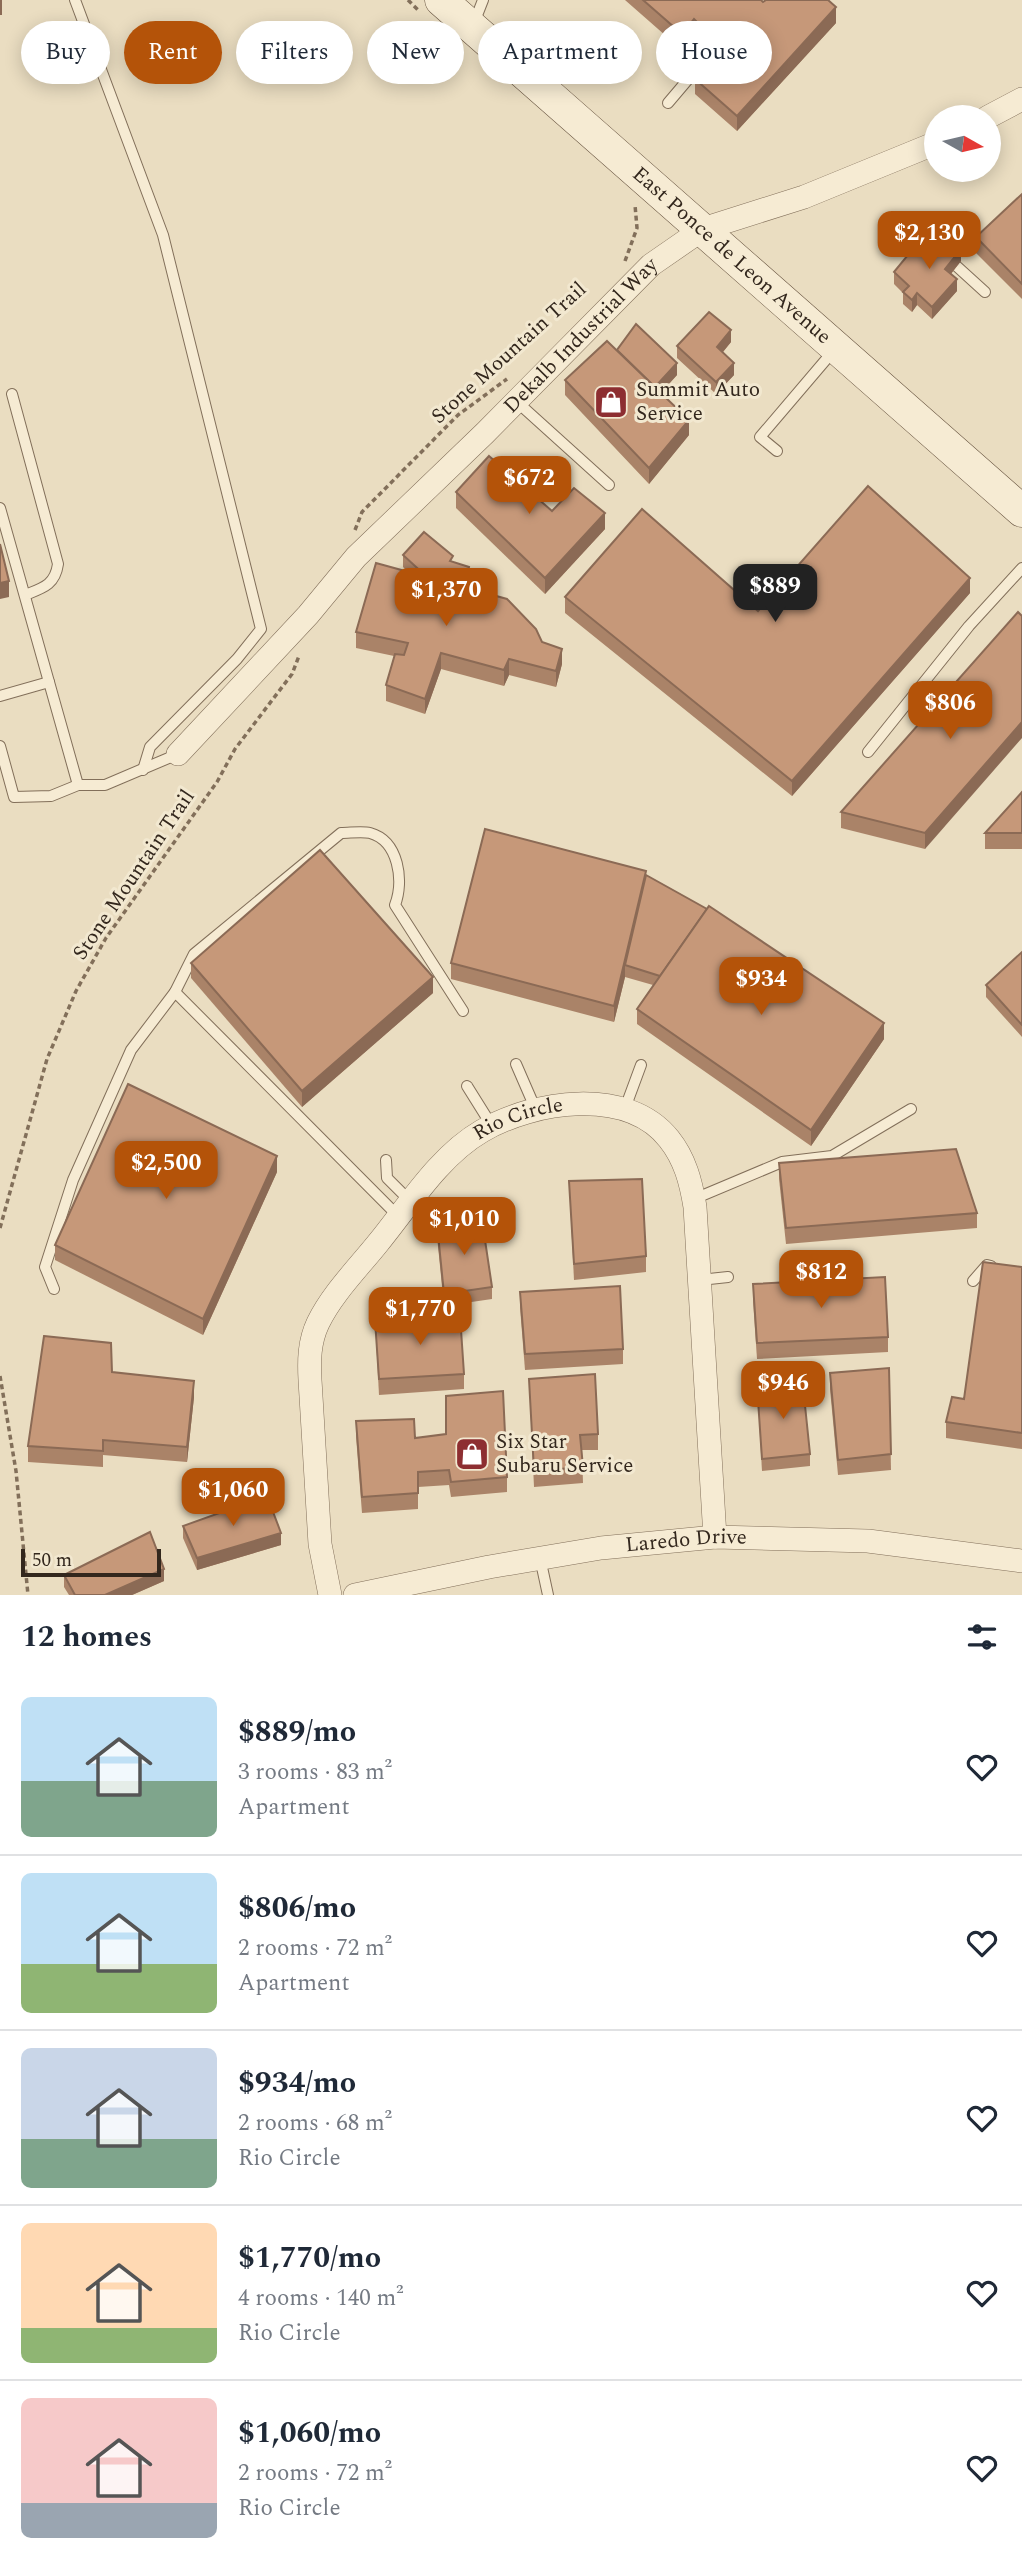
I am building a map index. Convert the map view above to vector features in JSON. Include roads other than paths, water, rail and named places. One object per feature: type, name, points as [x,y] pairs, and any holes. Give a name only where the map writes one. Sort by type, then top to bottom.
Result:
[{"type":"main road","name":"East Ponce de Leon Avenue","points":[[435,9],[478,14],[703,229],[1022,511]]},
{"type":"street","points":[[1001,110],[1022,99]]},
{"type":"street","name":"Dekalb Industrial Way","points":[[178,754],[308,615],[356,557],[651,265],[703,229],[826,189],[924,148]]},
{"type":"street","name":"Rio Circle","points":[[330,1595],[320,1544],[305,1390],[309,1354],[317,1325],[326,1309],[449,1157],[492,1126],[520,1113],[536,1110],[577,1104],[624,1111],[655,1125],[668,1137],[686,1167],[694,1199],[715,1537]]},
{"type":"street","name":"Laredo Drive","points":[[355,1595],[540,1558],[614,1547],[715,1537],[868,1541],[1022,1561]]},
{"type":"lane","points":[[75,0],[163,235],[261,629],[237,659],[150,747],[143,770]]},
{"type":"lane","points":[[668,103],[684,84]]},
{"type":"lane","points":[[898,222],[907,221],[985,292]]},
{"type":"lane","points":[[777,450],[760,437],[837,347]]},
{"type":"lane","points":[[12,394],[58,564],[57,575],[48,586],[25,595]]},
{"type":"lane","points":[[516,401],[610,485]]},
{"type":"lane","points":[[0,508],[78,785]]},
{"type":"lane","points":[[868,752],[969,626],[1022,568]]},
{"type":"lane","points":[[0,696],[49,682]]},
{"type":"lane","points":[[0,746],[14,797],[51,796],[78,785],[105,785],[178,754]]},
{"type":"lane","points":[[54,1289],[45,1267],[73,1180],[131,1050],[175,992],[194,954],[341,833],[372,834],[395,854],[402,888],[396,905],[463,1012]]},
{"type":"lane","points":[[175,992],[405,1210]]},
{"type":"lane","points":[[516,1064],[536,1110]]},
{"type":"lane","points":[[624,1111],[641,1065]]},
{"type":"lane","points":[[467,1086],[492,1126]]},
{"type":"lane","points":[[694,1199],[782,1162],[832,1156],[911,1109]]},
{"type":"lane","points":[[386,1160],[387,1178],[405,1210]]},
{"type":"lane","points":[[973,1281],[987,1265],[999,1267]]},
{"type":"lane","points":[[700,1280],[728,1277]]},
{"type":"lane","points":[[540,1558],[548,1595]]},
{"type":"place","name":"Summit Auto Service","points":[[611,402]]},
{"type":"place","name":"Six Star Subaru Service","points":[[472,1454]]}]
